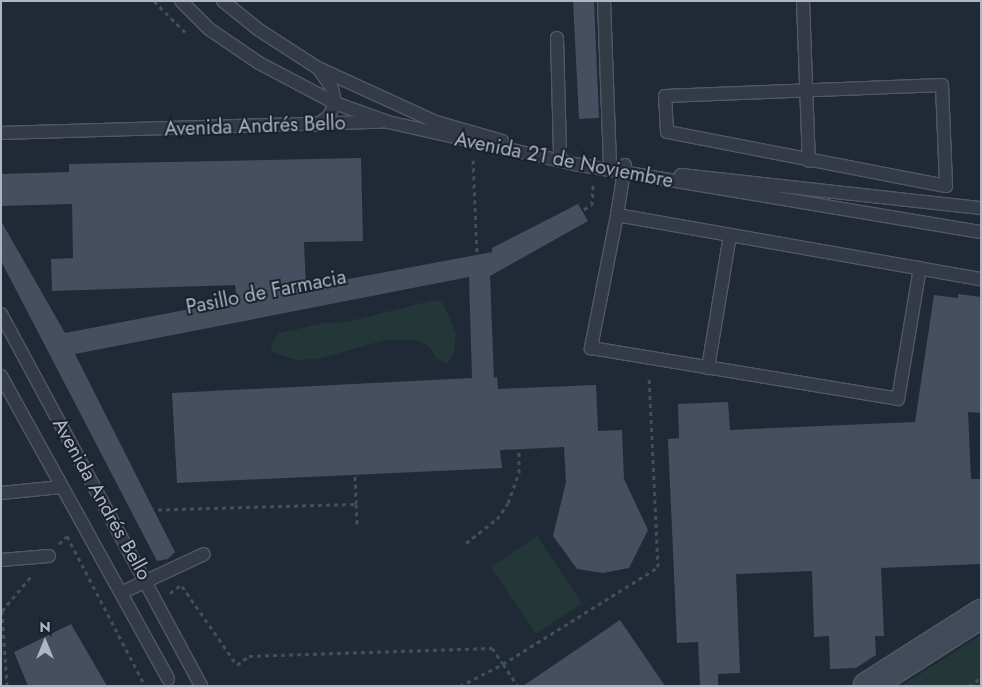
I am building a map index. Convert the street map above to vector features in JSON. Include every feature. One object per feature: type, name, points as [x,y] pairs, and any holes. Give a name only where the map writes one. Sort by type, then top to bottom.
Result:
[{"type":"main road","points":[[868,686],[981,614]]},
{"type":"lane","name":"Avenida 21 de Noviembre","points":[[180,1],[209,29],[259,63],[335,103],[388,122],[592,167],[981,208]]},
{"type":"lane","name":"Avenida 21 de Noviembre","points":[[223,1],[259,30],[318,68],[436,122],[499,141],[610,163],[624,169],[981,232]]},
{"type":"lane","points":[[604,1],[610,163]]},
{"type":"lane","points":[[803,1],[809,161]]},
{"type":"lane","points":[[557,38],[560,153]]},
{"type":"lane","points":[[318,68],[332,88],[335,103],[329,116],[318,125]]},
{"type":"lane","points":[[942,85],[946,186],[809,161],[667,132],[665,96],[942,85]]},
{"type":"lane","name":"Avenida Andrés Bello","points":[[1,134],[388,122]]},
{"type":"lane","points":[[624,169],[591,348],[898,399],[920,268]]},
{"type":"lane","points":[[617,215],[981,279]]},
{"type":"lane","points":[[708,368],[730,235]]},
{"type":"lane","name":"Avenida Andrés Bello","points":[[1,314],[201,686]]},
{"type":"lane","name":"Avenida Andrés Bello","points":[[1,376],[61,487],[123,592],[168,679]]},
{"type":"lane","points":[[1,493],[61,487]]},
{"type":"lane","points":[[123,592],[204,554]]},
{"type":"lane","points":[[1,560],[49,556]]},
{"type":"path","points":[[472,154],[482,378]]},
{"type":"path","name":"Pasillo de Farmacia","points":[[59,347],[478,266],[592,205],[592,167]]},
{"type":"path","points":[[1,241],[59,347],[172,570],[237,665],[248,656],[492,648],[518,686]]},
{"type":"path","points":[[460,686],[503,664],[658,567],[648,357]]},
{"type":"path","points":[[466,543],[497,520],[508,502],[519,472],[519,449]]},
{"type":"path","points":[[355,475],[357,524]]},
{"type":"path","points":[[142,510],[356,504]]},
{"type":"path","points":[[7,686],[2,611],[67,536],[145,686]]},
{"type":"path","points":[[174,601],[170,593],[182,586]]},
{"type":"path","points":[[969,686],[981,678]]},
{"type":"shaded area","points":[[434,300],[443,303],[456,334],[454,355],[446,363],[436,358],[431,349],[420,341],[409,340],[385,340],[318,359],[296,360],[272,352],[271,344],[279,333],[324,323],[346,322]]},
{"type":"shaded area","points":[[537,536],[582,603],[536,634],[491,567]]},
{"type":"shaded area","points":[[981,635],[981,686],[901,686]]},
{"type":"building","points":[[573,1],[594,1],[599,118],[579,119]]},
{"type":"building","points":[[361,158],[363,241],[304,242],[306,287],[492,252],[492,248],[578,204],[588,221],[490,276],[494,378],[497,377],[498,389],[596,385],[598,431],[622,430],[624,479],[648,530],[629,568],[603,573],[577,569],[553,536],[566,482],[564,447],[500,450],[502,468],[177,483],[172,393],[472,378],[469,277],[75,354],[175,552],[168,559],[157,561],[1,261],[1,221],[65,333],[237,300],[235,285],[52,291],[51,259],[73,258],[72,204],[1,206],[1,174],[69,172],[69,164]]},
{"type":"building","points":[[958,294],[981,297],[981,413],[968,412],[971,479],[981,479],[981,564],[881,568],[884,636],[875,636],[876,655],[856,668],[830,669],[829,636],[814,637],[812,571],[736,574],[740,673],[718,674],[718,686],[700,686],[698,642],[677,643],[668,439],[679,438],[678,404],[728,402],[730,430],[915,422],[934,295],[958,298]]},
{"type":"building","points":[[620,620],[665,686],[523,686]]},
{"type":"building","points":[[71,624],[107,686],[28,686],[14,652]]}]
